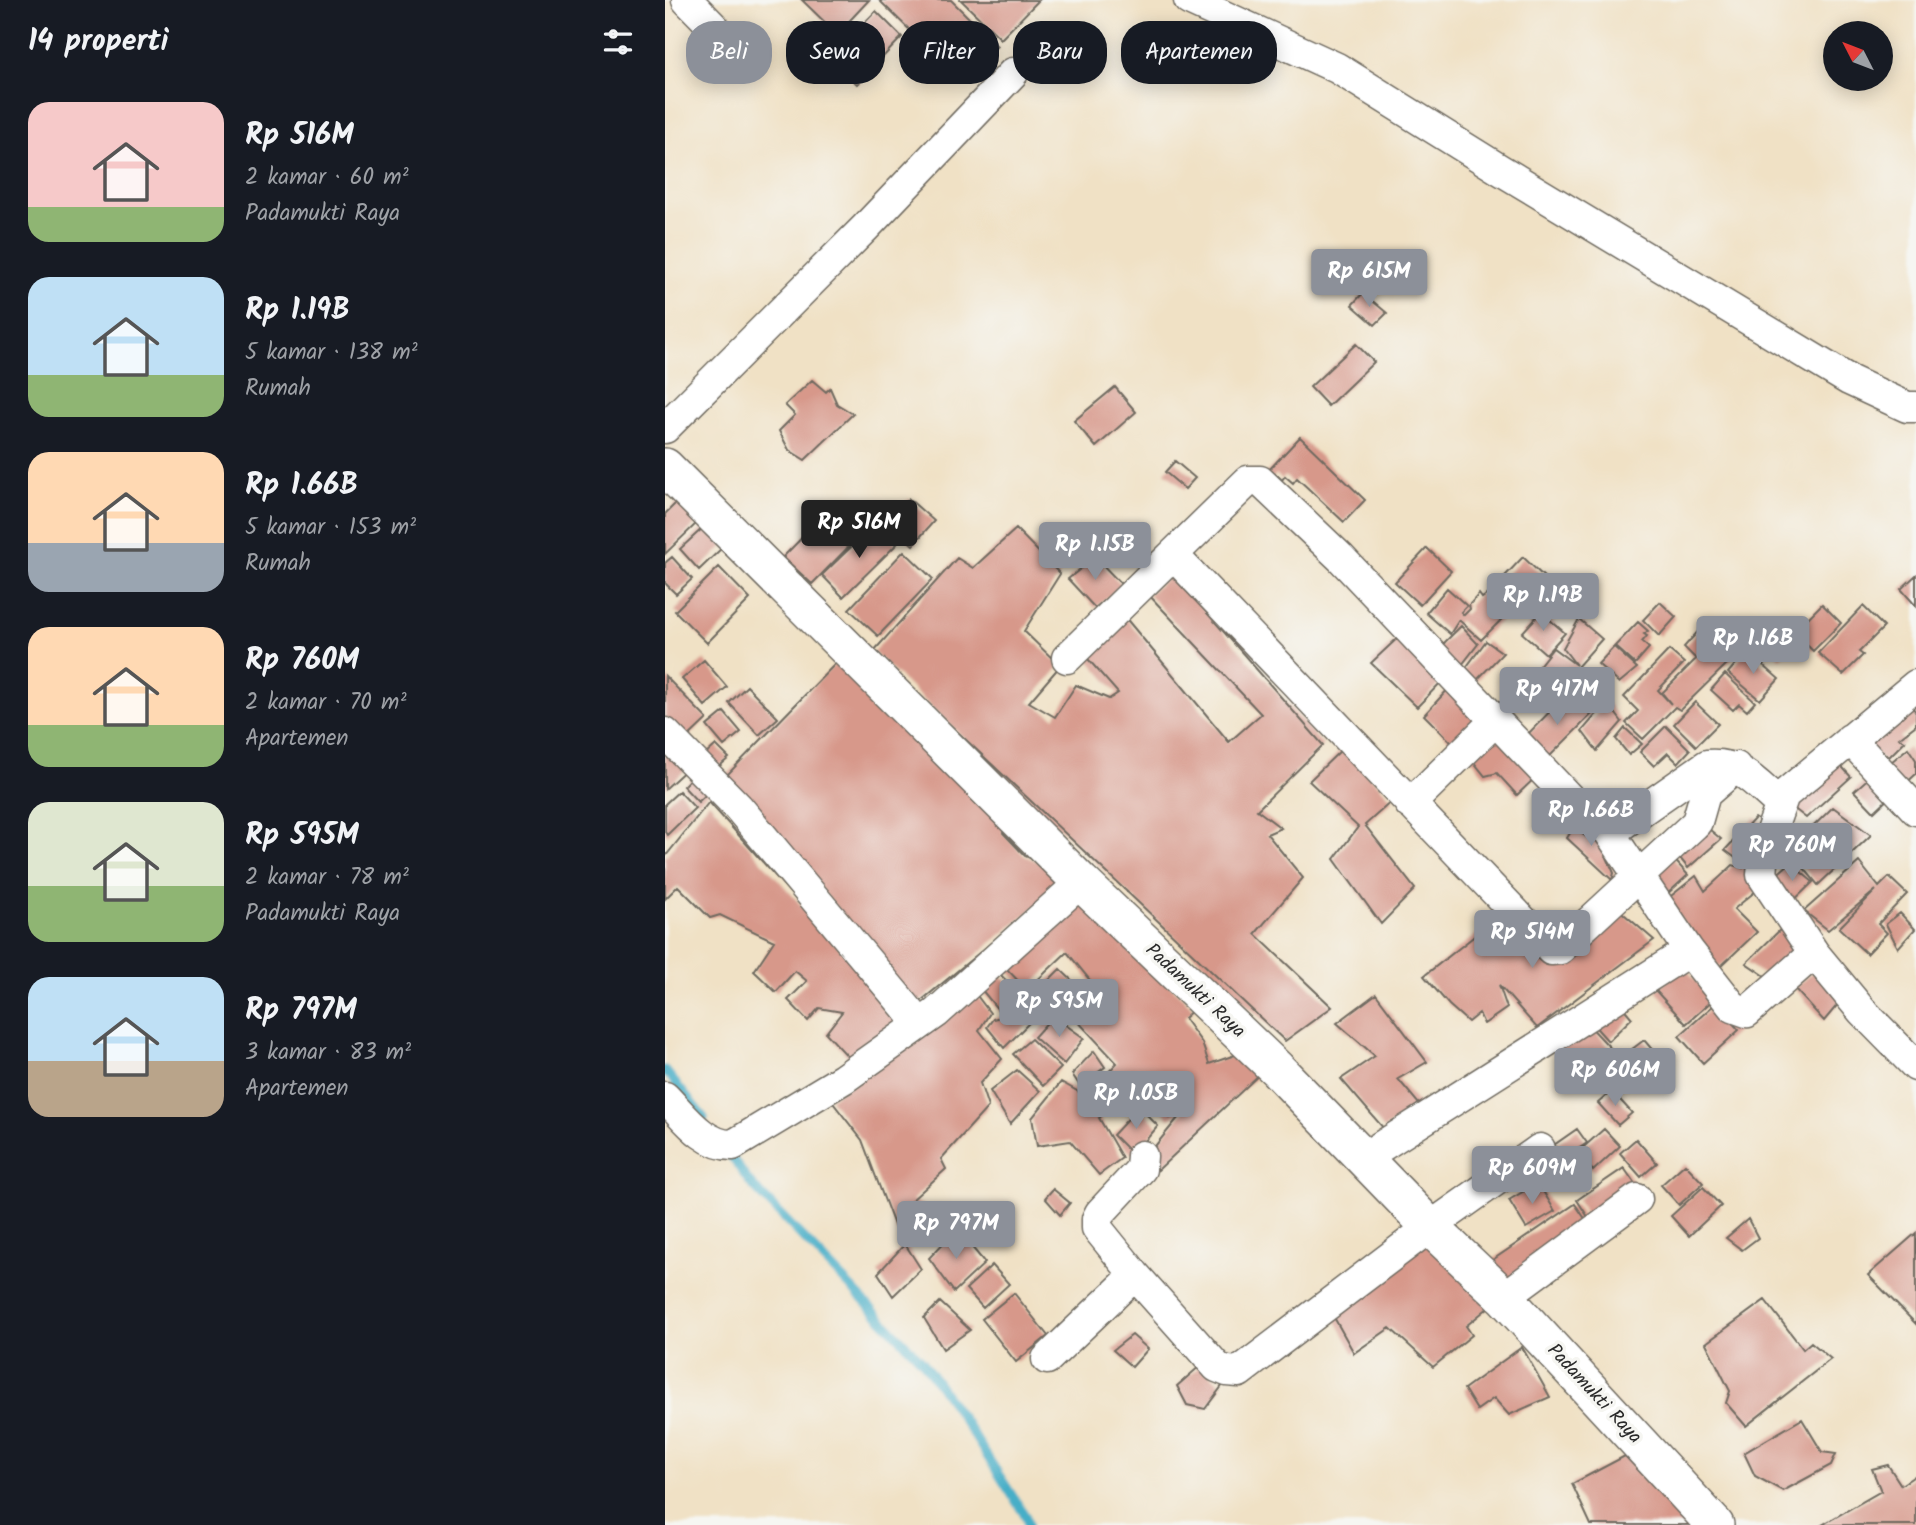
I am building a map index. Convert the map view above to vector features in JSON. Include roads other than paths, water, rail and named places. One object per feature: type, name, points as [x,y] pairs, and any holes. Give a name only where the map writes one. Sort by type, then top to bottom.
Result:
[{"type":"street","points":[[687,0],[708,21]]},
{"type":"street","points":[[1189,0],[1336,68],[1849,380],[1907,407],[1916,407]]},
{"type":"street","points":[[665,428],[865,228],[1013,73]]},
{"type":"street","name":"Padamukti Raya","points":[[665,467],[1081,882],[1277,1069],[1430,1227],[1504,1297],[1714,1525]]},
{"type":"street","points":[[1067,659],[1248,481],[1260,481],[1341,558],[1592,822],[1607,828],[1620,826],[1707,765],[1736,767],[1780,804]]},
{"type":"street","points":[[1174,556],[1551,950],[1560,948],[1697,822],[1705,794],[1736,767]]},
{"type":"street","points":[[1916,685],[1784,795],[1764,851],[1762,875],[1814,953],[1862,1011],[1916,1066]]},
{"type":"street","points":[[1410,804],[1495,721]]},
{"type":"street","points":[[665,733],[738,807],[920,1024]]},
{"type":"street","points":[[1850,740],[1916,810]]},
{"type":"street","points":[[1607,828],[1689,951],[1733,1007],[1747,1013],[1814,953]]},
{"type":"street","points":[[665,1097],[704,1136],[719,1145],[733,1145],[843,1079],[936,1013],[1081,882]]},
{"type":"street","points":[[1363,1158],[1689,951]]},
{"type":"street","points":[[1142,1156],[1141,1169],[1100,1213],[1097,1228],[1217,1367],[1239,1372],[1430,1227],[1540,1149]]},
{"type":"street","points":[[1504,1297],[1637,1199]]},
{"type":"street","points":[[1047,1359],[1135,1275]]},
{"type":"waterway","points":[[665,1070],[704,1118]]},
{"type":"waterway","points":[[728,1152],[750,1183],[923,1362],[969,1428],[1026,1517],[1028,1525]]}]
